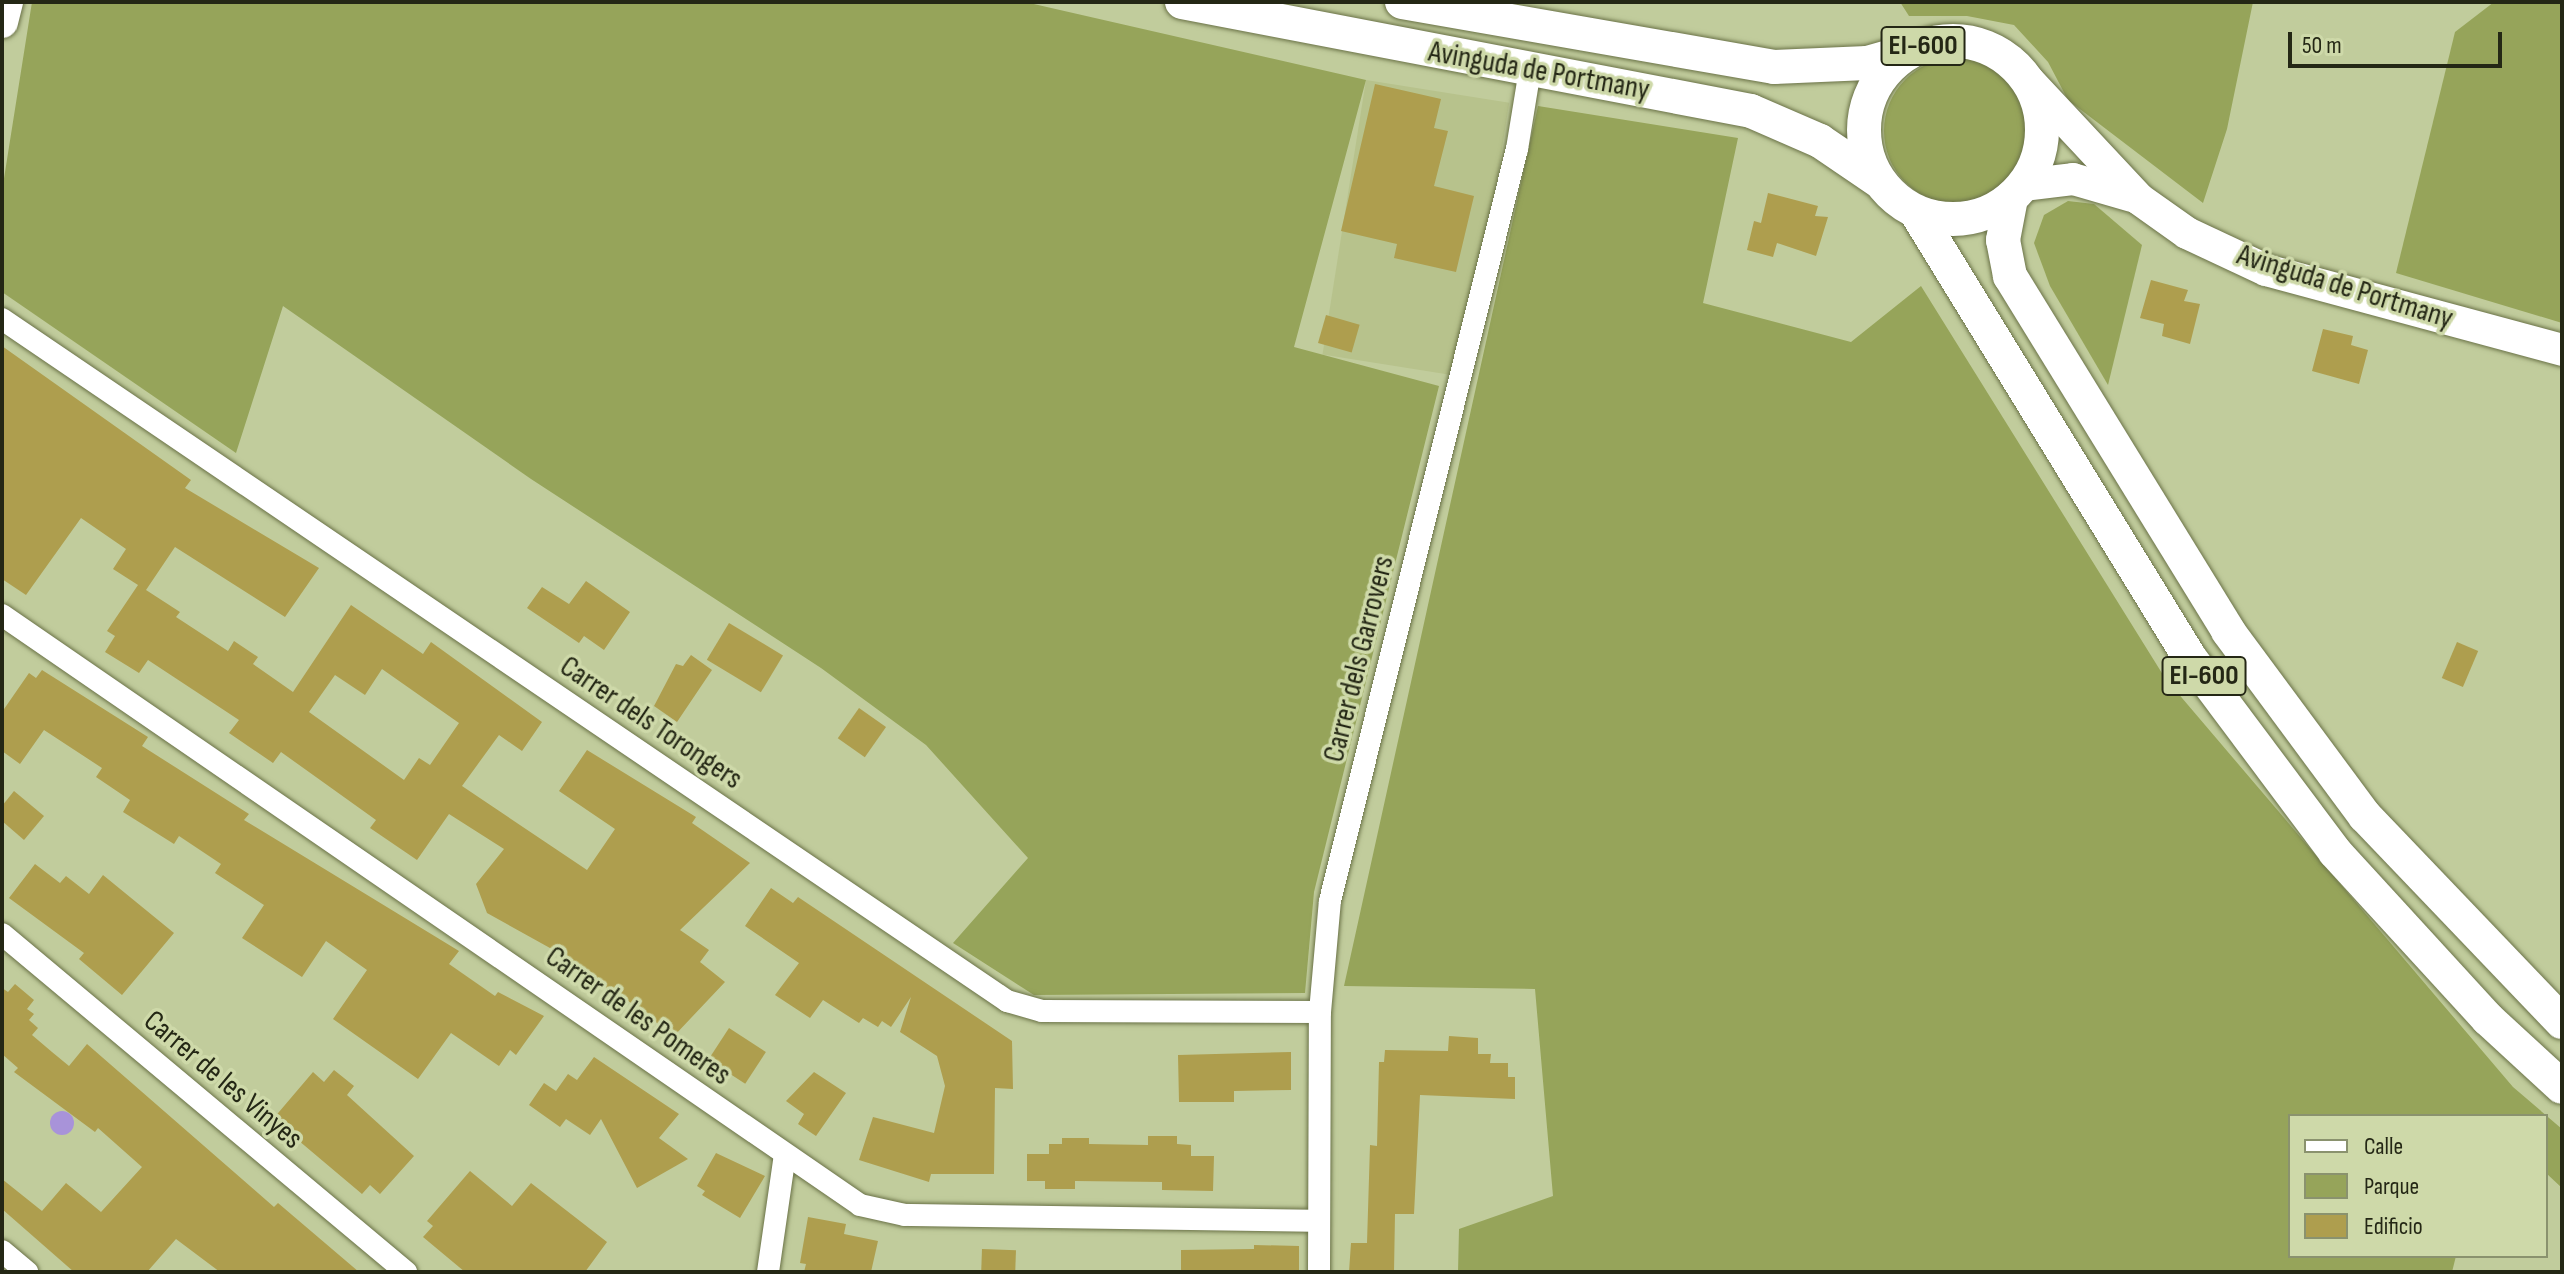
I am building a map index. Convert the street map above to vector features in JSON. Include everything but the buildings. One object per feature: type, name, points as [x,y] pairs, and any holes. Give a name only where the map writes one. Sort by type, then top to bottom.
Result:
[{"type":"main road","points":[[2,22],[7,2]]},
{"type":"main road","name":"Avinguda de Portmany","points":[[1182,2],[1751,111],[1820,141],[1879,181]]},
{"type":"main road","name":"Avinguda de Portmany","points":[[1402,2],[1774,67],[1867,63],[1914,49]]},
{"type":"main road","name":"EI-600","points":[[2562,1022],[2365,816],[2228,631],[2010,276],[2003,240],[2017,191],[2042,138],[2041,112],[2024,76],[1993,50],[1967,42],[1914,49],[1882,75],[1868,99],[1863,141],[1879,181],[1916,212],[2190,658],[2335,852],[2488,1019],[2562,1087]]},
{"type":"main road","name":"Avinguda de Portmany","points":[[2024,76],[2139,199],[2187,233],[2266,270],[2562,350]]},
{"type":"main road","name":"Avinguda de Portmany","points":[[2017,191],[2089,181],[2139,199]]},
{"type":"main road","points":[[1916,212],[1966,218],[2017,191]]},
{"type":"street","name":"Carrer dels Garrovers","points":[[1319,1272],[1320,1012],[1330,901],[1517,149],[1530,70]]},
{"type":"street","name":"Carrer dels Torongers","points":[[2,319],[1007,1001],[1042,1011],[1320,1012]]},
{"type":"street","name":"Carrer de les Pomeres","points":[[2,615],[860,1205],[885,1213],[1319,1221]]},
{"type":"street","name":"Carrer de les Vinyes","points":[[2,934],[406,1272]]},
{"type":"street","points":[[768,1272],[785,1154]]},
{"type":"street","points":[[2,1251],[27,1272]]},
{"type":"shaded area","points":[[1366,80],[1509,103],[1466,377],[1323,355]]},
{"type":"shaded area","points":[[62,1111],[73,1118],[74,1123],[67,1134],[62,1135],[51,1128],[50,1123],[57,1112]]},
{"type":"green space","points":[[32,2],[1025,2],[1366,80],[1294,347],[1439,386],[1314,892],[1305,993],[1034,995],[953,943],[1028,858],[926,745],[821,668],[531,479],[283,306],[236,453],[2,292],[2,191]]},
{"type":"green space","points":[[1900,2],[2253,2],[2227,129],[2203,203],[2068,100],[2048,62],[2014,25],[1967,16],[1909,16]]},
{"type":"green space","points":[[2494,2],[2562,2],[2562,323],[2396,273],[2455,32]]},
{"type":"green space","points":[[1957,58],[1985,64],[2009,79],[2024,103],[2030,131],[2024,159],[2009,183],[1985,198],[1957,204],[1929,198],[1905,183],[1890,159],[1884,131],[1890,103],[1905,79],[1929,64]]},
{"type":"green space","points":[[1538,106],[1738,138],[1703,303],[1851,342],[1921,286],[2165,678],[2513,1087],[2544,1114],[2288,1114],[2288,1258],[2456,1258],[2452,1272],[1458,1272],[1459,1229],[1553,1196],[1535,989],[1344,986]]},
{"type":"green space","points":[[2068,201],[2094,204],[2142,245],[2108,385],[2050,286],[2034,243],[2044,215]]},
{"type":"green space","points":[[2548,1117],[2562,1129],[2562,1188],[2548,1175]]}]
